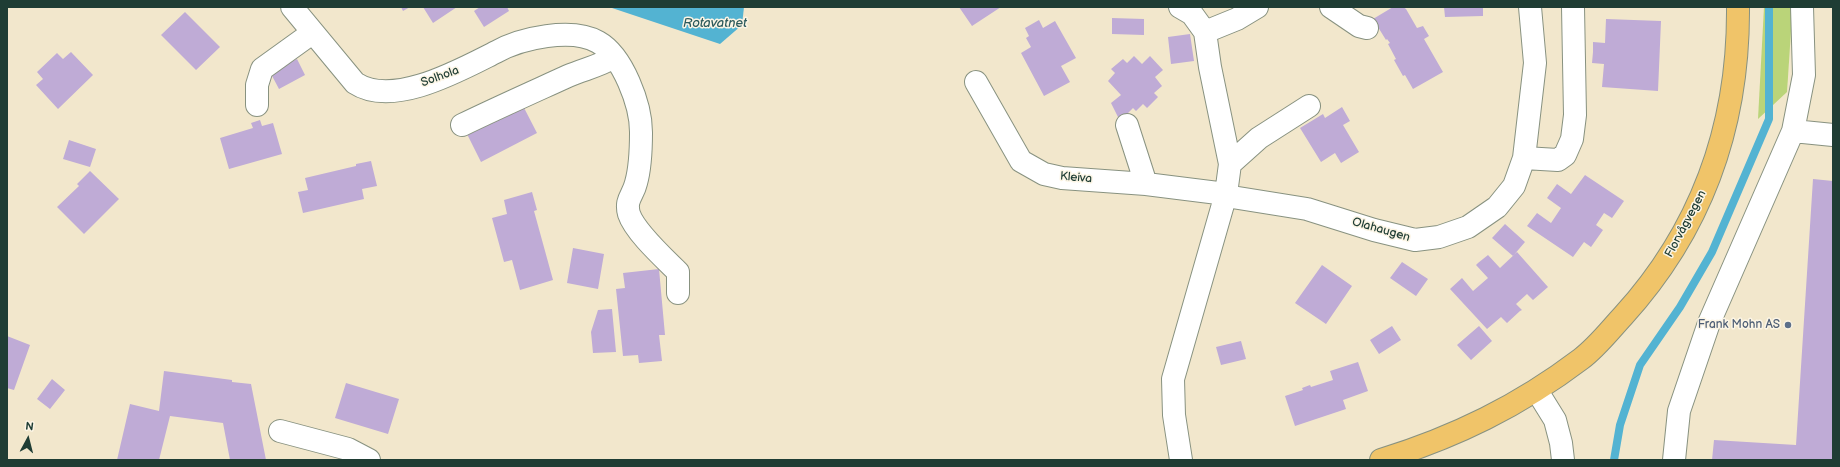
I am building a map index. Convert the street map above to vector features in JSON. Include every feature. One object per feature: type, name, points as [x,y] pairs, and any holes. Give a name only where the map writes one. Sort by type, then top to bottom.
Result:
[{"type":"main road","name":"Florvågvegen","points":[[1381,460],[1454,435],[1491,417],[1536,391],[1583,358],[1645,292],[1672,253],[1697,210],[1715,165],[1725,128],[1734,83],[1738,7]]},
{"type":"lane","name":"Solhola","points":[[292,7],[355,83],[364,89],[374,92],[393,91],[425,84],[460,70],[506,46],[524,41],[551,36],[583,37],[599,42],[614,57],[623,69],[635,95],[641,131],[636,184],[628,202],[630,215],[648,242],[678,272],[678,294]]},
{"type":"lane","points":[[1180,7],[1192,14],[1205,32],[1210,67],[1230,164],[1229,181],[1226,194],[1173,379],[1174,415],[1181,460]]},
{"type":"lane","points":[[1205,32],[1236,19],[1257,7]]},
{"type":"lane","points":[[1331,7],[1359,26],[1367,28]]},
{"type":"lane","name":"Olahaugen","points":[[1226,194],[1232,197],[1307,209],[1374,230],[1415,240],[1439,237],[1468,227],[1497,207],[1514,186],[1524,158],[1535,63],[1530,7]]},
{"type":"lane","points":[[1524,158],[1558,160],[1565,155],[1572,139],[1575,115],[1573,7]]},
{"type":"lane","points":[[1674,460],[1679,411],[1709,324],[1793,131],[1804,74],[1802,7]]},
{"type":"lane","points":[[257,105],[257,86],[262,69],[312,33]]},
{"type":"lane","points":[[462,125],[504,104],[580,71],[605,63],[614,57]]},
{"type":"lane","name":"Kleiva","points":[[976,82],[1021,161],[1044,174],[1062,178],[1146,184],[1226,194]]},
{"type":"lane","points":[[1230,164],[1259,138],[1309,106]]},
{"type":"lane","points":[[1127,125],[1146,184]]},
{"type":"lane","points":[[1793,131],[1833,135]]},
{"type":"lane","points":[[1536,391],[1555,420],[1561,443],[1563,460]]},
{"type":"lane","points":[[280,431],[348,449],[368,460]]},
{"type":"green space","points":[[1764,7],[1791,7],[1792,16],[1787,92],[1758,119]]},
{"type":"water","name":"Rotavatnet","points":[[609,7],[744,7],[742,25],[720,44]]},
{"type":"building","points":[[401,7],[410,7],[403,11]]},
{"type":"building","points":[[423,7],[457,7],[433,23]]},
{"type":"building","points":[[480,7],[507,7],[509,11],[484,27],[474,11]]},
{"type":"building","points":[[959,7],[1001,7],[972,26]]},
{"type":"building","points":[[1393,7],[1403,7],[1406,9],[1417,28],[1423,26],[1429,36],[1424,39],[1443,72],[1413,89],[1405,75],[1403,76],[1394,60],[1396,59],[1388,44],[1390,43],[1387,39],[1386,40],[1373,19]]},
{"type":"building","points":[[1444,7],[1483,7],[1483,16],[1445,17]]},
{"type":"building","points":[[185,12],[220,47],[196,70],[161,35]]},
{"type":"building","points":[[1112,18],[1144,19],[1144,35],[1112,34]]},
{"type":"building","points":[[1606,19],[1661,21],[1658,91],[1602,87],[1604,64],[1592,63],[1593,42],[1605,43]]},
{"type":"building","points":[[1039,20],[1043,28],[1055,21],[1076,58],[1061,66],[1070,82],[1044,96],[1021,53],[1031,47],[1026,38],[1029,36],[1025,28]]},
{"type":"building","points":[[1190,34],[1194,61],[1171,64],[1168,37]]},
{"type":"building","points":[[71,52],[93,75],[58,109],[36,85],[43,79],[37,72],[57,53],[63,59]]},
{"type":"building","points":[[1134,56],[1142,64],[1150,56],[1163,70],[1155,77],[1162,86],[1154,93],[1158,97],[1147,108],[1143,104],[1136,111],[1133,108],[1120,121],[1111,103],[1121,95],[1108,81],[1115,73],[1111,69],[1123,59],[1127,63]]},
{"type":"building","points":[[297,59],[305,75],[279,89],[270,72]]},
{"type":"building","points":[[521,102],[537,133],[481,162],[465,130]]},
{"type":"building","points":[[1342,107],[1350,121],[1343,125],[1359,152],[1341,163],[1335,153],[1321,162],[1300,128],[1323,114],[1325,118]]},
{"type":"building","points":[[260,120],[262,126],[273,123],[282,154],[229,169],[220,138],[253,128],[251,123]]},
{"type":"building","points":[[69,140],[96,149],[90,167],[63,159]]},
{"type":"building","points":[[371,161],[377,186],[362,189],[364,199],[303,213],[298,192],[308,190],[305,178]]},
{"type":"building","points":[[90,171],[119,199],[84,234],[57,207],[79,186],[77,184]]},
{"type":"building","points":[[1585,175],[1624,201],[1612,218],[1604,213],[1596,225],[1603,230],[1591,247],[1584,242],[1573,257],[1527,226],[1537,213],[1551,223],[1561,208],[1547,198],[1557,184],[1571,194]]},
{"type":"building","points":[[1813,179],[1833,181],[1833,460],[1712,460],[1714,440],[1796,445]]},
{"type":"building","points":[[532,192],[537,210],[534,211],[553,280],[520,290],[512,260],[504,262],[492,218],[507,214],[504,200]]},
{"type":"building","points":[[1505,224],[1525,242],[1513,256],[1492,238]]},
{"type":"building","points":[[573,248],[604,254],[598,289],[567,283]]},
{"type":"building","points":[[1517,252],[1548,287],[1533,300],[1527,294],[1516,304],[1522,310],[1507,323],[1501,317],[1487,329],[1450,289],[1462,278],[1473,291],[1488,278],[1476,265],[1478,263],[1488,255],[1500,268]]},
{"type":"building","points":[[1402,262],[1428,279],[1416,296],[1390,278]]},
{"type":"building","points":[[1322,265],[1352,286],[1326,324],[1295,303]]},
{"type":"building","points":[[659,269],[665,335],[659,335],[662,361],[639,363],[638,355],[623,356],[616,289],[625,288],[623,273]]},
{"type":"building","points":[[612,309],[616,352],[593,353],[591,332],[598,310]]},
{"type":"building","points":[[1392,326],[1401,340],[1379,354],[1370,340]]},
{"type":"building","points":[[1479,326],[1492,341],[1471,360],[1457,345]]},
{"type":"building","points":[[7,336],[30,345],[14,390],[7,388]]},
{"type":"building","points":[[1241,341],[1246,359],[1221,365],[1216,347]]},
{"type":"building","points":[[1358,362],[1368,391],[1343,400],[1346,409],[1295,426],[1285,396],[1303,390],[1302,388],[1310,385],[1311,387],[1333,380],[1330,371]]},
{"type":"building","points":[[164,371],[251,384],[266,460],[230,460],[223,423],[170,416],[159,460],[117,460],[130,404],[159,411]]},
{"type":"building","points":[[52,379],[65,390],[50,409],[37,399]]},
{"type":"building","points":[[346,383],[399,399],[388,434],[335,418]]},
{"type":"waterway","points":[[1614,460],[1620,425],[1640,365],[1680,307],[1712,252],[1769,119],[1769,7]]},
{"type":"place","name":"Frank Mohn AS","points":[[1788,325]]}]
